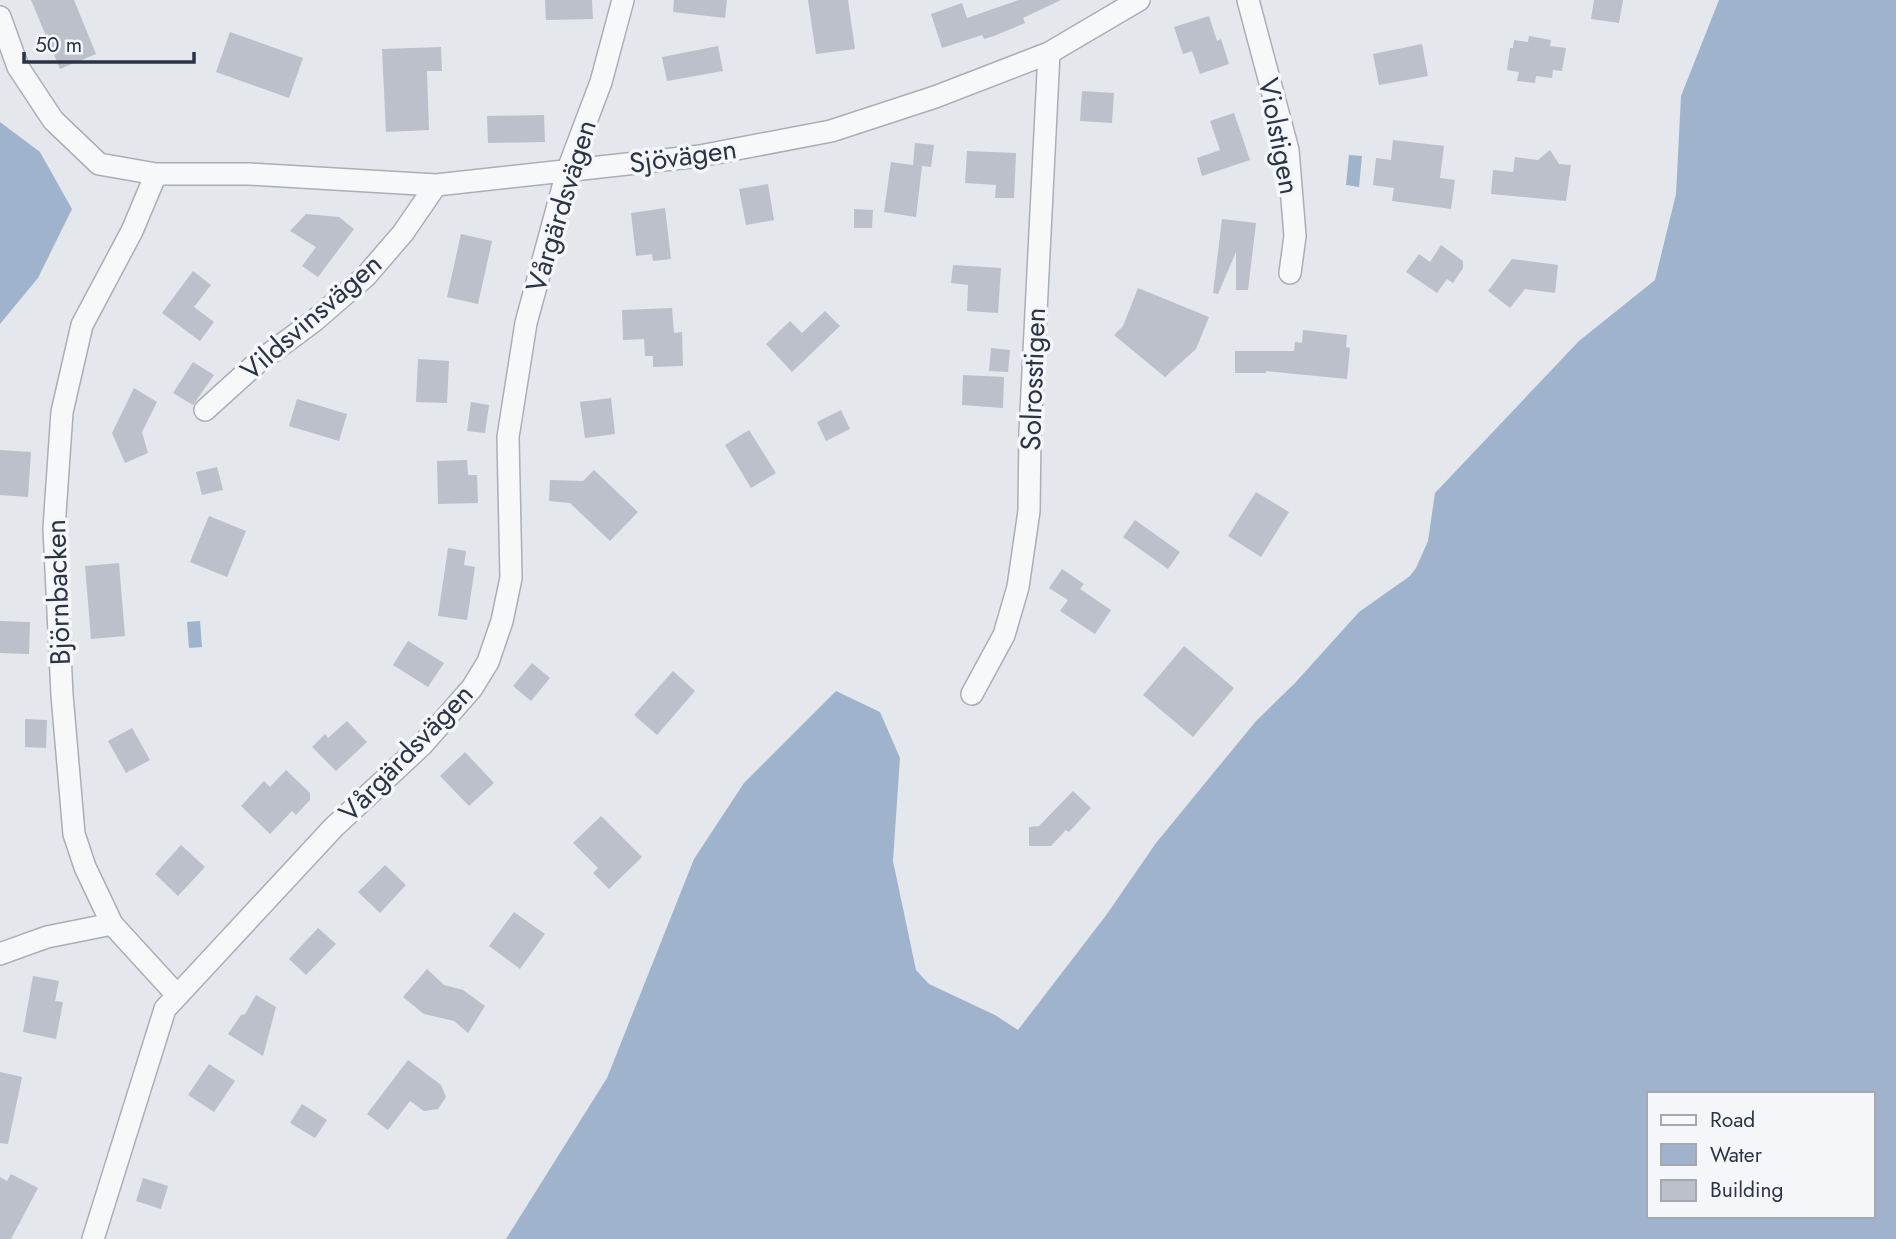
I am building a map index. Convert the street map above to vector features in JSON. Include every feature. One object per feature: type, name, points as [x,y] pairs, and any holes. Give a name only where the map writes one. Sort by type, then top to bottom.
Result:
[{"type":"street","name":"Vårgärdsvägen","points":[[93,1239],[164,1009],[334,827],[422,744],[472,688],[488,662],[502,621],[511,578],[508,437],[526,323],[568,172],[600,82],[623,0]]},
{"type":"street","name":"Sjövägen","points":[[0,17],[18,66],[53,120],[99,164],[156,174],[249,174],[436,185],[700,156],[831,131],[936,97],[1049,52],[1139,0]]},
{"type":"street","name":"Violstigen","points":[[1248,0],[1288,150],[1295,236],[1290,273]]},
{"type":"street","name":"Solrosstigen","points":[[972,694],[1004,635],[1018,587],[1029,511],[1031,406],[1049,52]]},
{"type":"street","name":"Björnbacken","points":[[156,174],[132,231],[82,325],[62,412],[55,542],[62,695],[74,834],[85,867],[112,925],[177,995]]},
{"type":"street","name":"Vildsvinsvägen","points":[[205,410],[257,363],[314,321],[366,276],[403,233],[436,185]]},
{"type":"street","points":[[0,954],[47,937],[112,925]]},
{"type":"water","points":[[1719,0],[1896,0],[1896,1239],[506,1239],[607,1078],[694,859],[744,783],[836,691],[880,712],[900,758],[893,861],[916,970],[929,984],[995,1015],[1018,1030],[1107,914],[1156,843],[1256,721],[1295,683],[1359,612],[1410,576],[1428,541],[1435,493],[1579,341],[1655,280],[1676,194],[1681,96]]},
{"type":"water","points":[[0,122],[40,152],[72,209],[38,278],[0,324]]},
{"type":"water","points":[[1349,155],[1362,156],[1359,187],[1346,185]]},
{"type":"water","points":[[200,621],[202,647],[189,648],[187,622]]},
{"type":"building","points":[[31,0],[74,0],[96,54],[60,69]]},
{"type":"building","points":[[545,0],[592,0],[593,19],[546,20]]},
{"type":"building","points":[[674,0],[727,0],[725,18],[673,12]]},
{"type":"building","points":[[808,0],[848,0],[855,49],[816,54]]},
{"type":"building","points":[[1019,0],[1061,0],[1023,18],[1025,23],[994,36],[984,39],[982,35],[942,48],[931,14],[962,3],[967,18]]},
{"type":"building","points":[[1594,0],[1623,0],[1619,23],[1591,19]]},
{"type":"building","points":[[1209,16],[1217,41],[1221,39],[1229,64],[1200,74],[1192,51],[1183,54],[1174,27]]},
{"type":"building","points":[[230,32],[303,58],[289,98],[216,72]]},
{"type":"building","points":[[1529,36],[1551,40],[1550,46],[1566,48],[1562,71],[1553,70],[1552,78],[1536,76],[1535,83],[1517,81],[1519,72],[1507,70],[1510,48],[1513,48],[1514,40],[1528,42]]},
{"type":"building","points":[[1422,44],[1428,76],[1379,85],[1373,54]]},
{"type":"building","points":[[718,46],[723,71],[667,81],[662,57]]},
{"type":"building","points":[[441,47],[442,71],[427,71],[429,130],[386,132],[382,49]]},
{"type":"building","points":[[1082,91],[1114,93],[1112,123],[1080,121]]},
{"type":"building","points":[[1234,113],[1250,160],[1202,176],[1197,158],[1220,150],[1210,121]]},
{"type":"building","points":[[544,115],[545,142],[488,143],[487,116]]},
{"type":"building","points":[[1393,140],[1444,146],[1440,178],[1455,180],[1451,209],[1392,201],[1394,188],[1373,185],[1376,158],[1391,160]]},
{"type":"building","points":[[915,143],[934,145],[931,167],[916,165],[922,166],[916,217],[884,212],[891,162],[913,165]]},
{"type":"building","points":[[1550,150],[1559,164],[1571,165],[1566,201],[1491,194],[1493,170],[1513,172],[1515,157],[1538,160]]},
{"type":"building","points":[[967,151],[1016,153],[1014,198],[995,198],[996,185],[965,183]]},
{"type":"building","points":[[768,184],[774,220],[746,225],[739,189]]},
{"type":"building","points":[[665,208],[671,259],[653,261],[652,254],[636,256],[631,213]]},
{"type":"building","points":[[854,209],[873,210],[872,228],[854,228]]},
{"type":"building","points":[[306,214],[339,217],[354,229],[318,277],[302,266],[316,247],[290,231]]},
{"type":"building","points":[[1222,219],[1256,223],[1248,290],[1236,290],[1236,252],[1218,294],[1213,293]]},
{"type":"building","points":[[461,234],[492,241],[478,304],[447,297]]},
{"type":"building","points":[[1441,245],[1463,261],[1463,268],[1453,283],[1447,279],[1437,293],[1406,272],[1419,254],[1430,262]]},
{"type":"building","points":[[1512,259],[1558,265],[1555,293],[1525,289],[1510,308],[1488,291]]},
{"type":"building","points":[[953,265],[1001,268],[998,313],[967,311],[968,285],[951,283]]},
{"type":"building","points":[[193,271],[211,285],[194,307],[214,322],[200,341],[162,313]]},
{"type":"building","points":[[1138,288],[1209,317],[1196,349],[1165,377],[1114,335],[1123,326]]},
{"type":"building","points":[[672,308],[674,333],[682,332],[683,366],[653,367],[653,356],[645,356],[644,339],[623,340],[622,310]]},
{"type":"building","points":[[825,311],[840,326],[792,372],[766,344],[790,321],[802,333]]},
{"type":"building","points":[[1303,330],[1347,335],[1346,347],[1350,348],[1347,379],[1266,371],[1235,373],[1235,351],[1294,351],[1295,342],[1302,343]]},
{"type":"building","points":[[991,348],[1010,350],[1008,372],[989,371]]},
{"type":"building","points":[[418,359],[449,361],[447,403],[416,402]]},
{"type":"building","points":[[193,362],[214,375],[193,405],[173,393]]},
{"type":"building","points":[[963,375],[1004,377],[1003,408],[962,405]]},
{"type":"building","points":[[134,388],[157,402],[142,432],[148,453],[125,463],[112,433]]},
{"type":"building","points":[[611,398],[615,434],[585,438],[580,402]]},
{"type":"building","points":[[297,399],[347,414],[339,441],[289,426]]},
{"type":"building","points":[[471,402],[489,405],[485,433],[467,431]]},
{"type":"building","points":[[841,410],[850,429],[826,441],[817,422]]},
{"type":"building","points":[[749,430],[776,473],[751,488],[725,445]]},
{"type":"building","points":[[0,450],[31,452],[28,497],[0,495]]},
{"type":"building","points":[[467,460],[468,475],[477,475],[478,503],[438,504],[437,461]]},
{"type":"building","points":[[217,467],[223,490],[202,495],[196,472]]},
{"type":"building","points":[[594,470],[638,512],[610,541],[570,503],[549,501],[550,480],[583,481]]},
{"type":"building","points":[[1256,492],[1289,512],[1261,557],[1228,536]]},
{"type":"building","points":[[209,516],[246,531],[227,577],[190,562]]},
{"type":"building","points":[[1135,520],[1180,552],[1168,569],[1123,537]]},
{"type":"building","points":[[448,548],[466,551],[464,565],[475,567],[467,620],[438,616]]},
{"type":"building","points":[[119,563],[125,636],[91,639],[85,566]]},
{"type":"building","points":[[1062,569],[1084,584],[1080,589],[1111,610],[1095,634],[1060,611],[1068,600],[1049,588]]},
{"type":"building","points":[[0,621],[30,622],[29,654],[0,653]]},
{"type":"building","points":[[408,641],[444,663],[428,687],[393,665]]},
{"type":"building","points":[[1184,646],[1234,688],[1193,737],[1143,695]]},
{"type":"building","points":[[532,663],[550,678],[531,701],[513,686]]},
{"type":"building","points":[[673,671],[695,691],[657,735],[634,715]]},
{"type":"building","points":[[25,719],[47,720],[46,748],[25,747]]},
{"type":"building","points":[[347,721],[367,742],[336,771],[312,747],[325,734],[328,738]]},
{"type":"building","points":[[132,728],[150,760],[126,773],[108,741]]},
{"type":"building","points":[[465,752],[494,783],[469,806],[440,776]]},
{"type":"building","points":[[286,770],[310,793],[310,800],[296,815],[292,811],[270,834],[241,806],[264,781],[270,787]]},
{"type":"building","points":[[1073,791],[1091,808],[1069,832],[1066,830],[1051,846],[1029,846],[1029,827],[1039,826]]},
{"type":"building","points":[[601,816],[642,857],[609,889],[593,873],[598,868],[573,843]]},
{"type":"building","points":[[181,845],[205,867],[178,896],[155,874]]},
{"type":"building","points":[[385,865],[406,885],[380,913],[358,892]]},
{"type":"building","points":[[514,912],[545,934],[520,969],[489,946]]},
{"type":"building","points":[[318,928],[336,944],[306,975],[289,959]]},
{"type":"building","points":[[427,969],[444,985],[463,990],[485,1006],[468,1033],[454,1021],[424,1014],[403,997]]},
{"type":"building","points":[[33,976],[59,981],[55,1001],[63,1002],[56,1039],[23,1032]]},
{"type":"building","points":[[256,995],[276,1007],[263,1056],[228,1034],[241,1015],[245,1014]]},
{"type":"building","points":[[408,1060],[441,1085],[446,1097],[438,1109],[424,1111],[410,1101],[388,1130],[367,1114]]},
{"type":"building","points":[[209,1064],[235,1081],[214,1112],[188,1095]]},
{"type":"building","points":[[0,1072],[22,1077],[8,1144],[0,1143]]},
{"type":"building","points":[[302,1104],[327,1120],[315,1138],[290,1123]]},
{"type":"building","points":[[11,1174],[38,1188],[11,1239],[0,1239],[0,1177],[7,1181]]},
{"type":"building","points":[[143,1178],[168,1186],[161,1209],[136,1201]]}]
